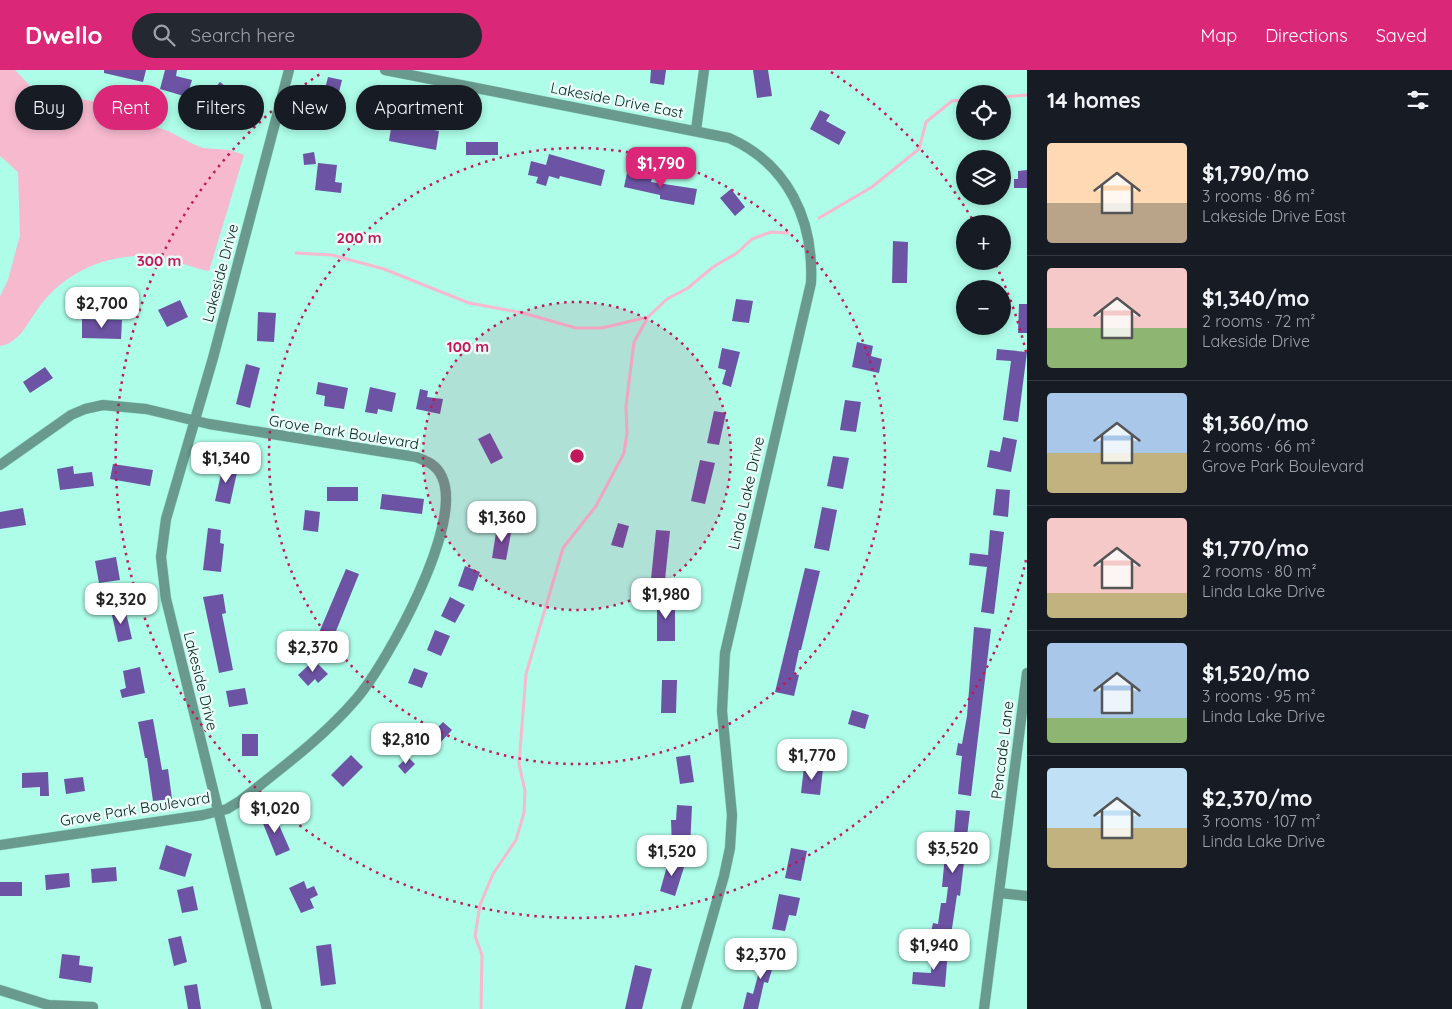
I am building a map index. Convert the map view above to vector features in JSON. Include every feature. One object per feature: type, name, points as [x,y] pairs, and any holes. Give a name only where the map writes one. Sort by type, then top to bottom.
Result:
[{"type":"street","name":"Lakeside Drive","points":[[267,1009],[166,599],[161,557],[166,519],[195,421],[289,70]]},
{"type":"street","name":"Lakeside Drive East","points":[[385,70],[696,130]]},
{"type":"street","points":[[696,130],[704,70]]},
{"type":"street","name":"Linda Lake Drive","points":[[686,1009],[724,876],[730,848],[732,815],[722,711],[725,653],[808,304],[812,272],[810,251],[799,209],[779,174],[768,162],[745,145],[719,135],[696,130]]},
{"type":"street","name":"Grove Park Boulevard","points":[[0,465],[71,415],[92,407],[122,405],[195,421],[416,457],[437,468],[445,486],[444,521],[436,554],[394,641],[370,680],[334,723],[310,745],[240,801],[218,812],[146,825],[0,845]]},
{"type":"street","name":"Pencade Lane","points":[[984,1009],[1027,673]]},
{"type":"street","points":[[999,893],[1027,896]]},
{"type":"street","points":[[0,990],[48,1005],[93,1007]]},
{"type":"shaded area","points":[[0,70],[15,70],[29,85],[15,85],[15,130],[83,130],[83,99],[93,101],[93,130],[165,130],[203,148],[230,150],[244,155],[209,271],[167,259],[144,256],[108,260],[76,274],[61,284],[48,296],[17,337],[7,344],[0,346],[0,296],[8,280],[20,235],[18,172],[0,156]]},
{"type":"building","points":[[104,70],[146,70],[143,82],[104,73]]},
{"type":"building","points":[[165,70],[177,70],[176,76],[192,80],[191,85],[178,85],[178,94],[168,91],[168,85],[161,85]]},
{"type":"building","points":[[651,70],[666,70],[664,85],[650,83]]},
{"type":"building","points":[[753,70],[768,70],[772,96],[757,98]]},
{"type":"building","points":[[328,77],[342,80],[341,85],[326,85]]},
{"type":"building","points":[[820,110],[830,115],[826,121],[846,132],[839,145],[810,129]]},
{"type":"building","points":[[391,130],[439,131],[436,150],[389,141]]},
{"type":"building","points":[[466,142],[498,142],[498,155],[466,155]]},
{"type":"building","points":[[314,152],[316,164],[304,165],[303,154]]},
{"type":"building","points":[[549,154],[605,170],[601,186],[560,176],[559,179],[549,176],[546,186],[536,183],[538,177],[528,175],[531,161],[546,165]]},
{"type":"building","points":[[318,163],[337,165],[335,182],[342,183],[341,193],[315,190]]},
{"type":"building","points":[[1027,170],[1027,188],[1014,188],[1014,179],[1018,179],[1018,171]]},
{"type":"building","points":[[627,173],[652,178],[651,182],[697,189],[694,205],[660,199],[660,195],[624,187]]},
{"type":"building","points":[[731,189],[745,207],[735,216],[720,198]]},
{"type":"building","points":[[893,241],[908,242],[907,283],[892,283]]},
{"type":"building","points":[[736,299],[753,301],[749,323],[732,321]]},
{"type":"building","points":[[180,300],[188,317],[167,327],[158,310]]},
{"type":"building","points":[[1019,304],[1027,304],[1027,333],[1018,333]]},
{"type":"building","points":[[258,312],[276,313],[274,342],[257,341]]},
{"type":"building","points":[[82,319],[122,320],[121,339],[82,338]]},
{"type":"building","points":[[857,342],[873,346],[871,356],[882,359],[879,373],[852,367]]},
{"type":"building","points":[[722,348],[740,352],[731,387],[722,384],[726,370],[718,368]]},
{"type":"building","points":[[997,349],[1027,352],[1018,422],[1003,420],[1011,361],[996,360]]},
{"type":"building","points":[[246,364],[260,368],[250,408],[236,404]]},
{"type":"building","points":[[45,367],[53,378],[30,393],[23,382]]},
{"type":"building","points":[[318,382],[348,388],[344,409],[324,406],[325,396],[316,394]]},
{"type":"building","points":[[370,387],[396,393],[392,412],[378,409],[377,414],[365,412]]},
{"type":"building","points":[[420,389],[428,391],[427,397],[443,399],[440,414],[416,409]]},
{"type":"building","points":[[845,400],[861,402],[856,432],[840,430]]},
{"type":"building","points":[[714,411],[726,413],[719,445],[707,443]]},
{"type":"building","points":[[490,433],[503,458],[491,464],[478,439]]},
{"type":"building","points":[[1003,437],[1017,440],[1011,472],[987,467],[990,450],[1000,452]]},
{"type":"building","points":[[833,456],[849,458],[843,489],[827,486]]},
{"type":"building","points":[[700,460],[715,463],[705,504],[691,501]]},
{"type":"building","points":[[113,464],[153,470],[150,486],[110,479]]},
{"type":"building","points":[[223,465],[238,468],[230,504],[215,501]]},
{"type":"building","points":[[73,466],[74,474],[92,472],[94,486],[60,490],[57,469]]},
{"type":"building","points":[[327,487],[358,487],[358,501],[327,501]]},
{"type":"building","points":[[996,489],[1010,490],[1008,517],[993,515]]},
{"type":"building","points":[[382,494],[424,499],[422,514],[380,509]]},
{"type":"building","points":[[822,507],[837,510],[829,551],[814,548]]},
{"type":"building","points":[[23,508],[26,525],[0,529],[0,512]]},
{"type":"building","points":[[305,510],[320,512],[318,532],[303,530]]},
{"type":"building","points":[[618,523],[629,526],[623,548],[611,545]]},
{"type":"building","points":[[497,526],[512,528],[506,560],[492,558]]},
{"type":"building","points":[[208,528],[221,530],[220,543],[224,544],[221,572],[203,570]]},
{"type":"building","points":[[656,530],[670,531],[665,580],[651,579]]},
{"type":"building","points":[[990,530],[1004,532],[994,614],[981,612],[987,567],[969,565],[970,553],[988,555]]},
{"type":"building","points":[[116,557],[120,580],[99,583],[95,561]]},
{"type":"building","points":[[465,566],[480,572],[473,591],[458,586]]},
{"type":"building","points":[[805,568],[820,571],[794,674],[799,675],[794,696],[775,692]]},
{"type":"building","points":[[346,569],[359,574],[332,641],[318,635]]},
{"type":"building","points":[[223,594],[226,613],[222,614],[233,670],[219,673],[203,597]]},
{"type":"building","points":[[450,597],[465,605],[455,623],[441,616]]},
{"type":"building","points":[[657,600],[675,600],[675,641],[657,641]]},
{"type":"building","points":[[125,608],[132,639],[118,642],[111,611]]},
{"type":"building","points":[[974,627],[991,629],[971,796],[958,794],[962,756],[956,755],[958,743],[962,744],[967,716]]},
{"type":"building","points":[[435,630],[450,636],[441,656],[427,650]]},
{"type":"building","points":[[314,660],[328,674],[318,683],[315,679],[308,686],[298,675]]},
{"type":"building","points":[[140,667],[145,693],[122,698],[120,690],[126,688],[123,671]]},
{"type":"building","points":[[414,668],[428,673],[422,688],[408,683]]},
{"type":"building","points":[[662,680],[677,680],[676,713],[661,713]]},
{"type":"building","points":[[245,688],[248,704],[229,707],[226,691]]},
{"type":"building","points":[[852,710],[869,715],[865,729],[848,724]]},
{"type":"building","points":[[153,719],[162,770],[168,769],[172,799],[153,801],[147,758],[145,758],[138,722]]},
{"type":"building","points":[[443,722],[452,730],[439,744],[430,735]]},
{"type":"building","points":[[242,734],[258,734],[258,756],[242,756]]},
{"type":"building","points":[[351,755],[363,767],[343,787],[331,775]]},
{"type":"building","points":[[690,755],[694,782],[680,784],[676,757]]},
{"type":"building","points":[[408,757],[415,764],[405,774],[398,766]]},
{"type":"building","points":[[804,767],[823,769],[820,795],[801,793]]},
{"type":"building","points":[[48,772],[49,796],[40,796],[40,787],[22,788],[22,773]]},
{"type":"building","points":[[83,777],[85,791],[66,794],[64,779]]},
{"type":"building","points":[[677,805],[692,806],[690,848],[672,847],[671,820],[676,820]]},
{"type":"building","points":[[956,810],[970,811],[960,896],[957,895],[951,935],[931,932],[933,923],[938,924],[941,903],[946,903],[948,887],[942,887],[945,855],[952,856]]},
{"type":"building","points":[[273,811],[290,850],[276,856],[260,816]]},
{"type":"building","points":[[166,845],[192,854],[185,877],[159,869]]},
{"type":"building","points":[[791,848],[807,851],[801,881],[785,878]]},
{"type":"building","points":[[669,859],[685,864],[675,896],[660,891]]},
{"type":"building","points":[[116,867],[117,881],[92,883],[91,869]]},
{"type":"building","points":[[69,873],[70,887],[46,890],[45,875]]},
{"type":"building","points":[[304,881],[307,889],[314,886],[318,895],[310,899],[314,908],[301,913],[289,888]]},
{"type":"building","points":[[0,882],[22,882],[22,896],[0,896]]},
{"type":"building","points":[[193,886],[198,910],[182,913],[177,890]]},
{"type":"building","points":[[779,894],[800,898],[796,916],[789,915],[785,931],[772,929]]},
{"type":"building","points":[[181,936],[187,962],[174,966],[168,939]]},
{"type":"building","points":[[331,944],[336,984],[321,986],[316,946]]},
{"type":"building","points":[[765,949],[777,953],[768,983],[764,982],[758,1009],[743,1009],[747,992],[753,994]]},
{"type":"building","points":[[933,949],[948,950],[945,987],[912,984],[913,972],[931,973]]},
{"type":"building","points":[[62,954],[80,956],[79,965],[93,967],[91,983],[59,978]]},
{"type":"building","points":[[635,965],[652,969],[642,1009],[625,1009]]},
{"type":"building","points":[[197,984],[201,1009],[188,1009],[184,986]]},
{"type":"waterway","points":[[1011,96],[1027,95]]},
{"type":"waterway","points":[[819,218],[872,187],[919,149],[926,122],[952,101],[956,101]]},
{"type":"waterway","points":[[481,1009],[482,955],[475,936],[480,905],[493,874],[516,840],[524,813],[525,791],[519,764],[526,674],[563,548],[596,506],[624,453],[627,433],[626,406],[634,342],[648,317],[667,299],[688,288],[713,267],[737,253],[752,239],[771,232],[788,233]]},
{"type":"waterway","points":[[296,253],[332,255],[384,269],[469,303],[523,313],[576,328],[602,328],[648,317]]}]
